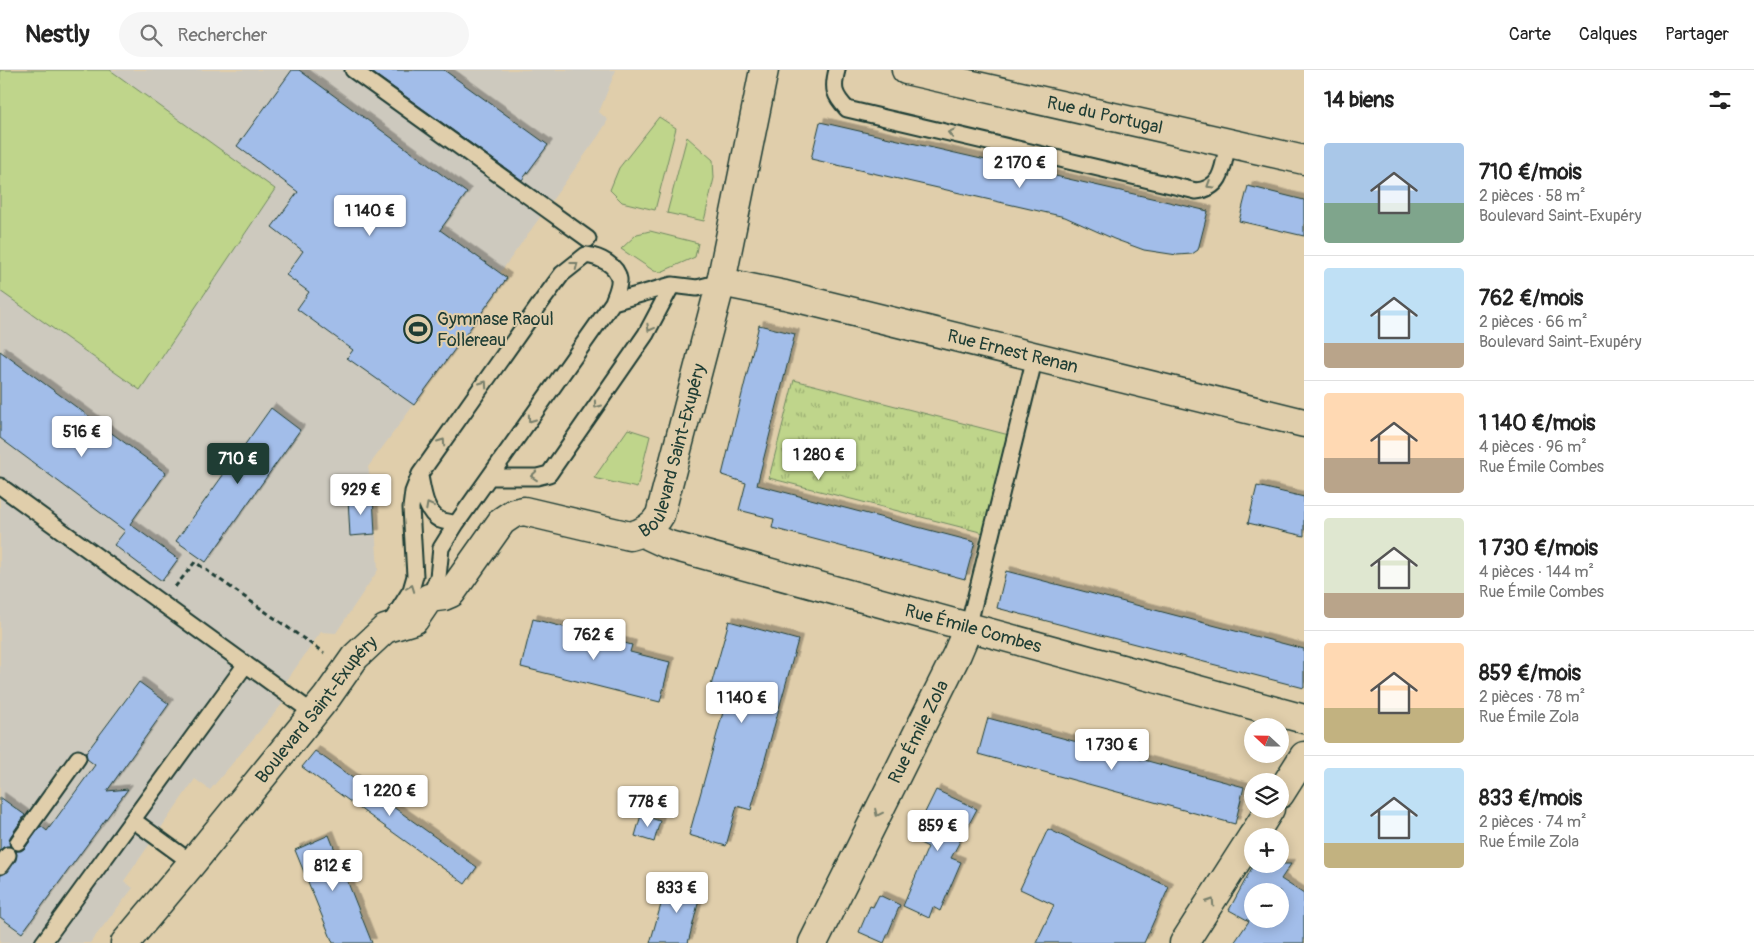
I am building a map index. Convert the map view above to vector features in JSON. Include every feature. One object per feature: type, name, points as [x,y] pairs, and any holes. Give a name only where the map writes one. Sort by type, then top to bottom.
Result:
[{"type":"street","name":"Boulevard Saint-Exupéry","points":[[125,943],[192,863],[355,658],[385,629],[414,620],[429,598],[452,593],[502,521],[514,513],[524,511],[630,536],[643,533],[656,522],[660,516],[721,282],[764,70]]},
{"type":"street","name":"Rue du Portugal","points":[[906,70],[1304,160]]},
{"type":"street","name":"Rue Ernest Renan","points":[[721,282],[785,295],[1304,423]]},
{"type":"street","name":"Rue Émile Combes","points":[[643,533],[669,545],[820,585],[968,628],[1304,720]]},
{"type":"street","name":"Rue Émile Zola","points":[[813,943],[968,628]]},
{"type":"street","points":[[1289,780],[1304,756]]},
{"type":"street","points":[[1184,943],[1244,850]]},
{"type":"lane","points":[[353,70],[588,239]]},
{"type":"lane","points":[[837,70],[834,90],[838,100],[847,108],[1196,190],[1210,188],[1221,176],[1228,142]]},
{"type":"lane","points":[[385,629],[412,590],[414,576],[411,508],[413,492],[420,474],[562,274],[586,255],[597,257],[615,269],[620,281],[613,302],[441,548],[438,577],[429,598]]},
{"type":"lane","points":[[613,302],[672,285],[697,288],[721,282]]},
{"type":"lane","points":[[490,477],[537,477],[549,474],[646,334],[672,285]]},
{"type":"lane","points":[[968,628],[1035,357]]},
{"type":"lane","points":[[420,474],[423,493],[430,511],[440,520],[456,524]]},
{"type":"lane","points":[[0,486],[313,713]]},
{"type":"lane","points":[[43,943],[246,664]]},
{"type":"lane","points":[[18,842],[78,758]]},
{"type":"lane","points":[[133,820],[192,863]]},
{"type":"path","points":[[162,604],[195,562],[327,655]]},
{"type":"shaded area","points":[[0,70],[616,70],[599,112],[608,120],[599,135],[500,273],[507,278],[368,467],[373,496],[378,570],[336,633],[321,632],[275,697],[283,703],[210,790],[195,779],[124,881],[133,888],[90,943],[0,943]]},
{"type":"green space","points":[[0,70],[110,70],[275,189],[140,390],[0,291]]},
{"type":"green space","points":[[659,117],[676,128],[655,210],[622,202],[610,190],[619,168]]},
{"type":"green space","points":[[687,137],[713,160],[714,178],[704,221],[667,213]]},
{"type":"green space","points":[[650,231],[698,243],[695,257],[661,272],[654,271],[621,249],[637,234]]},
{"type":"green space","points":[[794,380],[1009,435],[984,533],[769,478]]},
{"type":"green space","points":[[628,429],[650,436],[637,488],[594,478]]},
{"type":"building","points":[[292,70],[299,70],[467,193],[440,230],[507,278],[414,405],[347,358],[353,350],[297,309],[309,292],[286,275],[303,251],[272,227],[298,192],[237,146]]},
{"type":"building","points":[[369,70],[444,70],[548,145],[522,180]]},
{"type":"building","points":[[820,122],[1208,211],[1198,250],[1192,254],[1177,255],[1144,250],[1065,217],[811,159]]},
{"type":"building","points":[[1248,186],[1304,200],[1304,236],[1239,221]]},
{"type":"building","points":[[759,325],[795,334],[757,485],[975,542],[965,579],[772,528],[774,519],[739,510],[746,483],[722,475]]},
{"type":"building","points":[[0,351],[166,473],[130,524],[178,559],[162,581],[114,545],[125,531],[0,438]]},
{"type":"building","points":[[271,408],[300,430],[206,562],[176,541]]},
{"type":"building","points":[[1257,486],[1304,497],[1304,536],[1248,523]]},
{"type":"building","points":[[373,496],[375,534],[350,536],[348,498]]},
{"type":"building","points":[[1006,571],[1304,649],[1304,688],[997,608]]},
{"type":"building","points":[[533,619],[632,645],[630,652],[670,662],[660,702],[521,667]]},
{"type":"building","points":[[729,621],[798,640],[751,810],[737,806],[726,846],[689,835],[725,705],[707,700]]},
{"type":"building","points":[[139,682],[169,704],[107,791],[128,789],[22,933],[0,917],[0,875],[8,872],[16,860],[16,851],[21,851],[25,848],[41,826],[47,831],[95,765],[87,759],[86,753]]},
{"type":"building","points":[[988,718],[1244,787],[1235,824],[978,754]]},
{"type":"building","points":[[315,751],[477,867],[465,884],[302,767]]},
{"type":"building","points":[[936,790],[977,809],[951,858],[961,862],[940,911],[933,907],[929,918],[903,906],[928,847],[912,839]]},
{"type":"building","points":[[0,797],[25,815],[10,837],[10,846],[0,850]]},
{"type":"building","points":[[641,815],[660,821],[654,842],[635,836]]},
{"type":"building","points":[[1048,829],[1169,887],[1144,943],[1036,943],[1054,905],[1020,889]]},
{"type":"building","points":[[329,835],[372,943],[333,943],[295,850]]},
{"type":"building","points":[[1249,873],[1285,873],[1281,879],[1287,883],[1244,883],[1244,918],[1229,910]]},
{"type":"building","points":[[668,880],[702,888],[688,943],[650,943]]},
{"type":"building","points":[[1289,884],[1304,894],[1304,943],[1234,943],[1244,928],[1289,928]]},
{"type":"building","points":[[879,895],[900,905],[884,943],[859,932],[870,906],[873,907]]},
{"type":"place","name":"Gymnase Raoul Follereau","points":[[418,329]]}]
